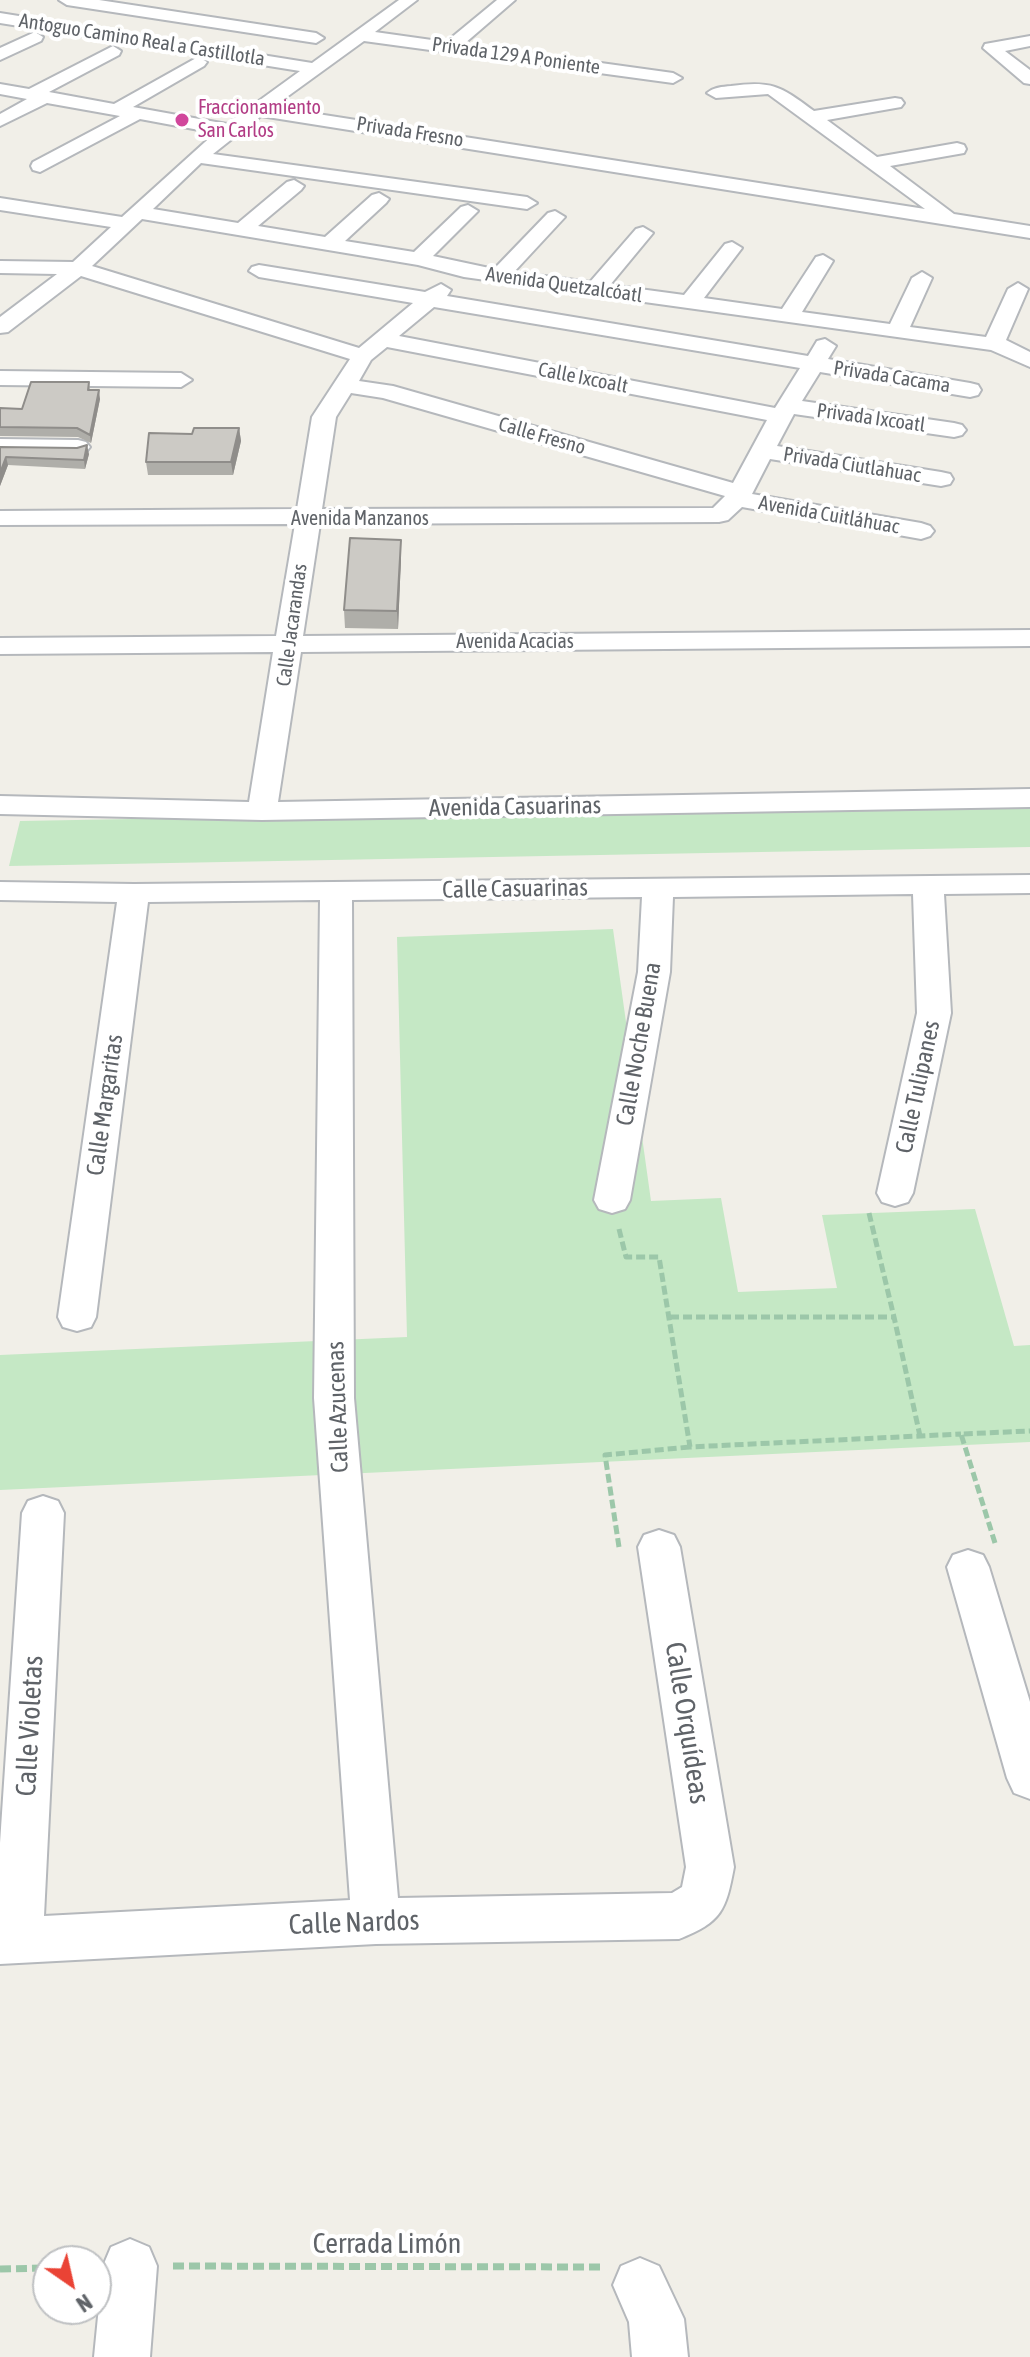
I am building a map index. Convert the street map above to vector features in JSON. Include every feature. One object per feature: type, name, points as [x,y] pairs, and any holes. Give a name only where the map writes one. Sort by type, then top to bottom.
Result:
[{"type":"street","name":"Antoguo Camino Real a Castillotla","points":[[0,7],[14,0]]},
{"type":"street","name":"Antoguo Camino Real a Castillotla","points":[[67,0],[316,38],[285,62]]},
{"type":"street","points":[[450,47],[507,0]]},
{"type":"street","points":[[0,327],[78,268],[230,130],[359,35],[416,5]]},
{"type":"street","points":[[363,57],[388,39],[416,5]]},
{"type":"street","name":"Antoguo Camino Real a Castillotla","points":[[0,18],[313,68]]},
{"type":"street","name":"Privada 129 A Poniente","points":[[359,35],[673,78]]},
{"type":"street","points":[[3,51],[35,37]]},
{"type":"street","points":[[1030,41],[996,46],[990,50],[1030,79]]},
{"type":"street","points":[[551,62],[568,44]]},
{"type":"street","points":[[0,121],[113,51]]},
{"type":"street","points":[[118,109],[198,62]]},
{"type":"street","points":[[716,93],[767,87],[949,219]]},
{"type":"street","points":[[0,89],[230,130]]},
{"type":"street","points":[[290,114],[314,95]]},
{"type":"street","points":[[789,101],[816,97]]},
{"type":"street","name":"Privada Fresno","points":[[259,110],[1030,232]]},
{"type":"street","points":[[810,117],[898,111],[830,131]]},
{"type":"street","points":[[40,166],[138,113]]},
{"type":"street","points":[[852,147],[878,142]]},
{"type":"street","points":[[873,163],[957,149]]},
{"type":"street","points":[[197,157],[527,203]]},
{"type":"street","points":[[243,229],[294,186]]},
{"type":"street","points":[[330,244],[379,199]]},
{"type":"street","name":"Avenida Quetzalcóatl","points":[[0,204],[243,229],[419,259],[464,271],[994,343],[1030,360]]},
{"type":"street","points":[[419,259],[468,211]]},
{"type":"street","points":[[499,276],[555,217]]},
{"type":"street","points":[[595,290],[643,233]]},
{"type":"street","points":[[213,311],[297,239]]},
{"type":"street","points":[[689,303],[732,248]]},
{"type":"street","points":[[789,315],[823,261]]},
{"type":"street","points":[[0,267],[78,268],[363,356]]},
{"type":"street","name":"Calle Jacarandas","points":[[262,811],[324,417],[363,356],[464,271]]},
{"type":"street","points":[[898,330],[922,278]]},
{"type":"street","name":"Privada Cacama","points":[[248,281],[428,301],[820,355],[970,390]]},
{"type":"street","points":[[994,343],[1018,289]]},
{"type":"street","name":"Calle Ixcoalt","points":[[384,340],[785,411]]},
{"type":"street","points":[[732,503],[820,355]]},
{"type":"street","points":[[0,378],[181,380]]},
{"type":"street","name":"Calle Fresno","points":[[342,385],[385,391],[732,503]]},
{"type":"street","name":"Privada Ixcoatl","points":[[785,411],[954,430]]},
{"type":"street","points":[[0,446],[78,447]]},
{"type":"street","name":"Privada Ciutlahuac","points":[[763,451],[941,479]]},
{"type":"street","name":"Avenida Manzanos","points":[[0,518],[307,519],[732,503]]},
{"type":"street","name":"Avenida Cuitláhuac","points":[[732,503],[921,531]]},
{"type":"street","name":"Avenida Acacias","points":[[0,646],[1030,638]]},
{"type":"street","name":"Avenida Casuarinas","points":[[0,805],[262,811],[1030,798]]},
{"type":"street","name":"Calle Casuarinas","points":[[0,891],[336,892],[1030,884]]},
{"type":"street","name":"Calle Tulipanes","points":[[895,1193],[934,1013],[928,885]]},
{"type":"street","name":"Calle Noche Buena","points":[[612,1200],[654,972],[658,887]]},
{"type":"street","name":"Calle Azucenas","points":[[336,892],[334,1398],[376,1921]]},
{"type":"street","name":"Calle Margaritas","points":[[77,1317],[134,893]]},
{"type":"street","name":"Calle Violetas","points":[[9,1940],[43,1513]]},
{"type":"street","name":"Calle Orquídeas","points":[[659,1547],[710,1867],[704,1900]]},
{"type":"street","points":[[968,1567],[1030,1778]]},
{"type":"street","name":"Calle Nardos","points":[[9,1940],[376,1921],[679,1916],[704,1900]]},
{"type":"street","points":[[122,2357],[130,2266]]},
{"type":"street","points":[[640,2285],[656,2319],[660,2357]]},
{"type":"path","points":[[895,1193],[865,1194],[920,1436]]},
{"type":"path","points":[[612,1200],[626,1257],[659,1257],[690,1447]]},
{"type":"path","points":[[670,1317],[894,1317]]},
{"type":"path","points":[[659,1547],[620,1549],[605,1455],[690,1447],[1030,1431]]},
{"type":"path","points":[[961,1434],[1001,1563],[968,1567]]},
{"type":"path","name":"Cerrada Limón","points":[[130,2266],[608,2267],[640,2285]]},
{"type":"path","points":[[0,2269],[32,2268]]},
{"type":"green space","points":[[1030,803],[1030,847],[9,866],[20,821]]},
{"type":"green space","points":[[613,929],[651,1201],[721,1198],[738,1292],[837,1288],[822,1215],[975,1209],[1014,1346],[1030,1345],[1030,1442],[0,1490],[0,1355],[407,1337],[397,937]]},
{"type":"building","points":[[31,382],[89,382],[88,390],[99,390],[90,435],[77,428],[0,427],[0,408],[22,409]]},
{"type":"building","points":[[194,428],[239,428],[231,462],[146,462],[149,433],[192,434]]},
{"type":"building","points":[[87,445],[84,460],[6,457],[0,473],[0,447],[77,448]]},
{"type":"building","points":[[350,538],[401,540],[397,611],[344,610]]},
{"type":"place","name":"Fraccionamiento San Carlos","points":[[182,120]]}]
